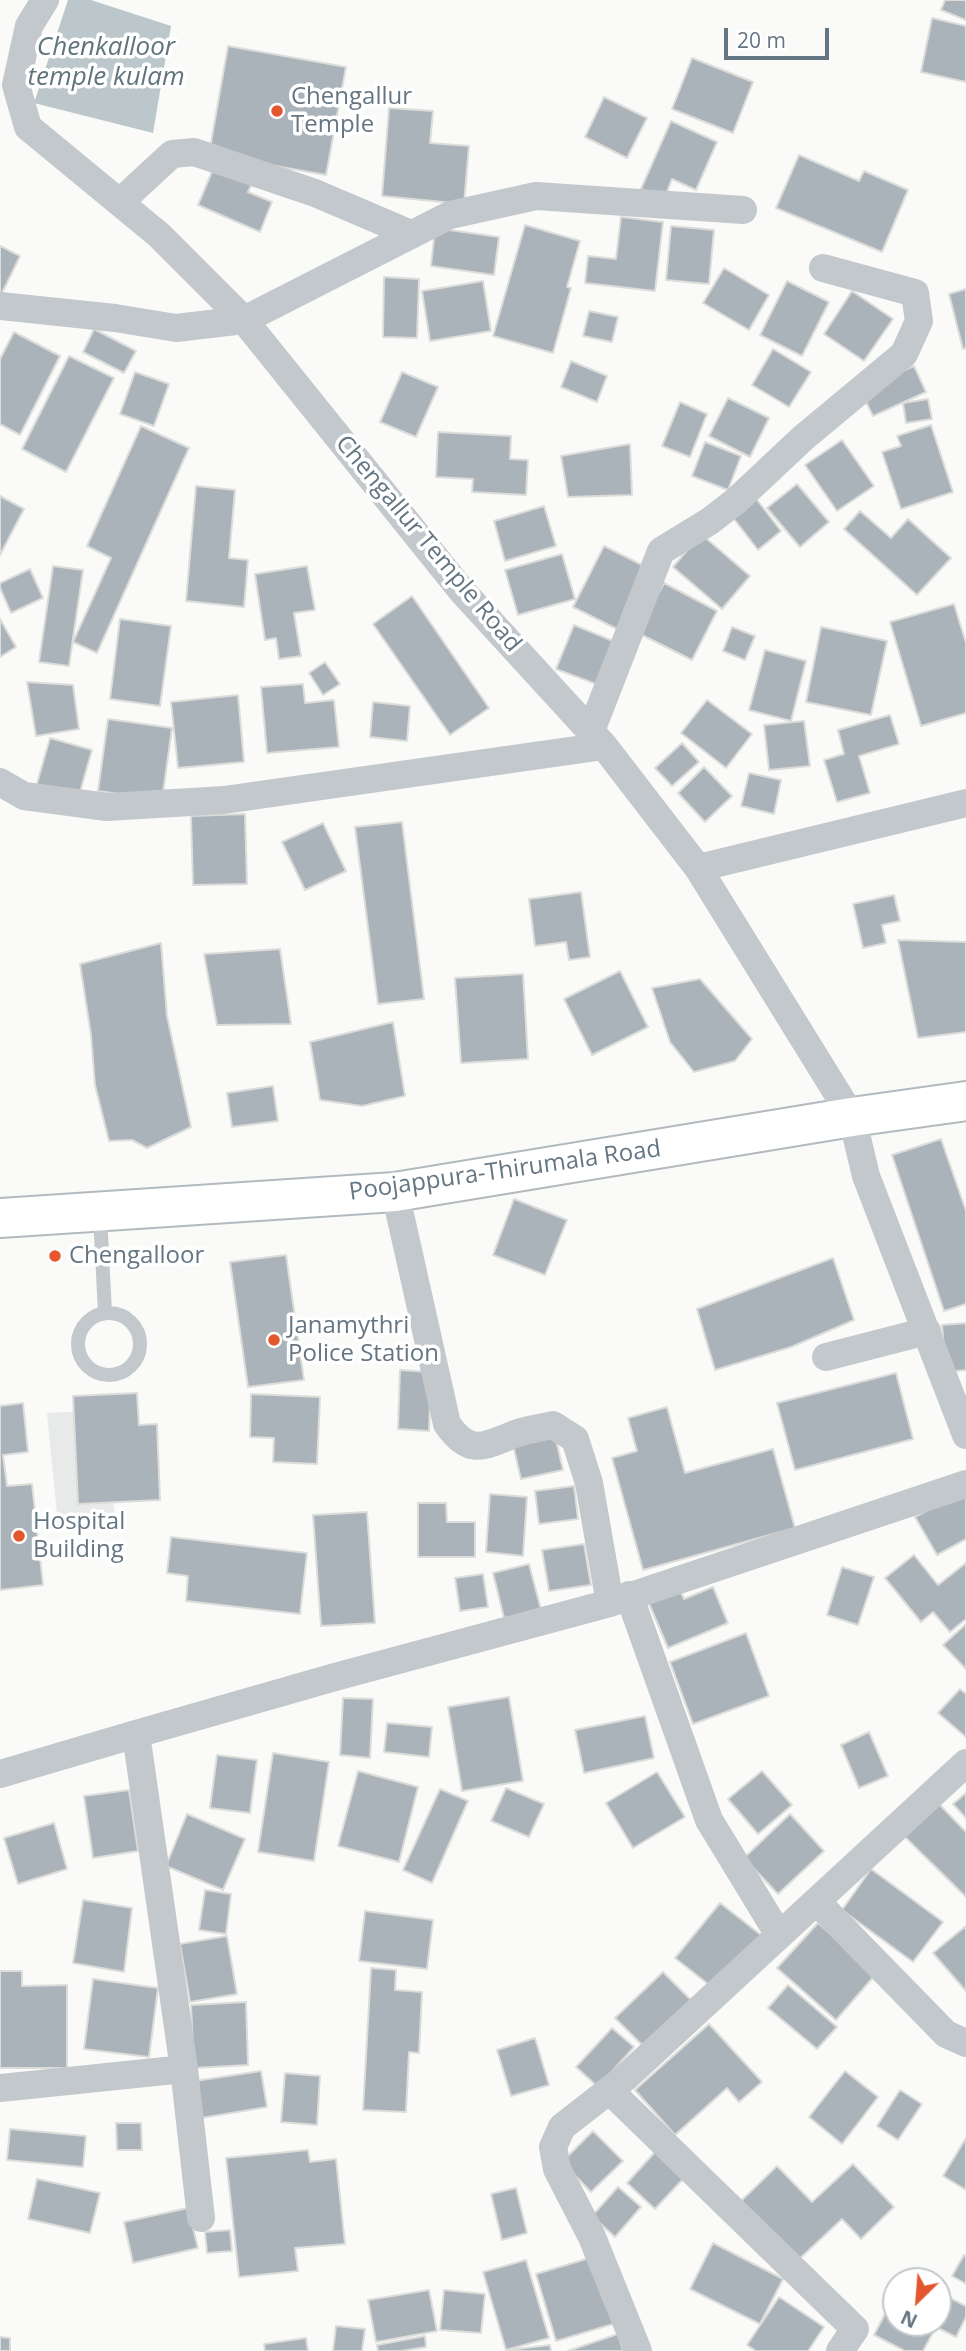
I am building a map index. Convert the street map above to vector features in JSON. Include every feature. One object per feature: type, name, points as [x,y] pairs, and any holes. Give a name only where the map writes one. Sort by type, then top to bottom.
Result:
[{"type":"main road","name":"Poojappura-Thirumala Road","points":[[0,1218],[396,1192],[852,1117],[966,1101]]},
{"type":"street","name":"Chengallur Temple Road","points":[[45,0],[29,26],[16,85],[28,127],[159,235],[244,320],[462,591],[598,739],[698,868],[852,1117],[866,1176],[966,1435]]},
{"type":"street","points":[[120,202],[172,154],[194,152],[315,192],[411,234]]},
{"type":"street","points":[[0,306],[115,318],[177,328],[244,320],[450,215],[536,196],[743,210]]},
{"type":"street","points":[[0,782],[24,796],[107,807],[224,800],[598,739],[661,551],[710,521],[737,500],[803,438],[904,354],[919,321],[915,293],[823,268]]},
{"type":"street","points":[[698,868],[966,803]]},
{"type":"street","points":[[396,1192],[447,1424],[457,1438],[470,1445],[486,1446],[518,1433],[553,1425],[575,1439],[620,1599],[709,1820],[779,1935]]},
{"type":"street","points":[[826,1357],[927,1331]]},
{"type":"street","points":[[0,1774],[335,1677],[620,1599],[966,1484]]},
{"type":"street","points":[[136,1734],[184,2068],[201,2218]]},
{"type":"street","points":[[638,2351],[592,2237],[557,2169],[552,2147],[562,2127],[626,2077],[966,1763]]},
{"type":"street","points":[[817,1902],[946,2034],[966,2043]]},
{"type":"street","points":[[0,2088],[184,2068]]},
{"type":"street","points":[[610,2090],[704,2185],[855,2329],[840,2351]]},
{"type":"lane","points":[[100,1211],[106,1313]]},
{"type":"lane","points":[[106,1313],[126,1318],[138,1334],[139,1354],[126,1370],[116,1374],[97,1372],[88,1367],[78,1349],[82,1329],[96,1316],[106,1313]]},
{"type":"shaded area","points":[[104,1410],[115,1521],[58,1523],[47,1413]]},
{"type":"water","name":"Chenkalloor temple kulam","points":[[68,0],[91,0],[171,26],[153,133],[34,103]]},
{"type":"building","points":[[945,0],[966,0],[966,20],[941,10]]},
{"type":"building","points":[[932,18],[966,26],[966,82],[921,72]]},
{"type":"building","name":"Chengallur Temple","points":[[228,46],[346,67],[326,175],[209,154]]},
{"type":"building","points":[[692,58],[753,82],[733,133],[672,109]]},
{"type":"building","points":[[604,97],[647,118],[627,158],[585,137]]},
{"type":"building","points":[[389,108],[433,111],[430,143],[469,146],[464,204],[382,196]]},
{"type":"building","points":[[671,121],[717,142],[696,190],[672,179],[664,199],[641,189]]},
{"type":"building","points":[[799,155],[859,181],[864,171],[908,190],[882,252],[776,208]]},
{"type":"building","points":[[216,162],[254,179],[248,192],[272,202],[260,232],[198,205]]},
{"type":"building","points":[[621,217],[663,222],[655,291],[585,283],[588,256],[616,259]]},
{"type":"building","points":[[525,225],[580,241],[567,287],[571,288],[553,353],[493,336]]},
{"type":"building","points":[[671,226],[714,230],[709,284],[666,280]]},
{"type":"building","points":[[435,228],[499,237],[494,275],[431,266]]},
{"type":"building","points":[[0,246],[20,256],[1,295],[0,294]]},
{"type":"building","points":[[724,268],[769,295],[749,330],[703,303]]},
{"type":"building","points":[[384,277],[419,279],[417,338],[383,337]]},
{"type":"building","points":[[483,281],[491,331],[430,341],[422,291]]},
{"type":"building","points":[[787,281],[829,302],[802,356],[760,335]]},
{"type":"building","points":[[966,289],[966,348],[963,349],[949,294]]},
{"type":"building","points":[[852,291],[893,319],[864,361],[824,334]]},
{"type":"building","points":[[589,311],[618,317],[612,342],[583,336]]},
{"type":"building","points":[[94,329],[136,351],[124,373],[83,352]]},
{"type":"building","points":[[14,332],[60,356],[20,435],[0,424],[0,359]]},
{"type":"building","points":[[773,349],[811,372],[789,407],[752,385]]},
{"type":"building","points":[[69,356],[114,378],[66,472],[22,449]]},
{"type":"building","points":[[571,361],[607,376],[597,402],[561,387]]},
{"type":"building","points":[[914,366],[926,392],[873,416],[860,390]]},
{"type":"building","points":[[135,372],[169,384],[154,426],[120,414]]},
{"type":"building","points":[[402,372],[438,387],[416,437],[380,422]]},
{"type":"building","points":[[728,398],[769,418],[750,457],[709,436]]},
{"type":"building","points":[[928,399],[932,419],[906,423],[903,403]]},
{"type":"building","points":[[680,402],[707,414],[690,457],[662,446]]},
{"type":"building","points":[[931,425],[953,492],[901,509],[882,452],[901,446],[897,436]]},
{"type":"building","points":[[141,426],[189,448],[97,653],[73,642],[111,558],[87,546]]},
{"type":"building","points":[[438,432],[511,436],[510,459],[528,460],[526,495],[472,492],[473,479],[436,477]]},
{"type":"building","points":[[842,440],[874,486],[837,511],[805,465]]},
{"type":"building","points":[[705,442],[741,456],[728,490],[692,476]]},
{"type":"building","points":[[630,444],[632,495],[568,497],[561,456]]},
{"type":"building","points":[[797,484],[829,522],[800,547],[767,508]]},
{"type":"building","points":[[196,486],[235,490],[229,558],[248,560],[244,607],[186,601]]},
{"type":"building","points":[[0,496],[24,509],[0,555]]},
{"type":"building","points":[[754,496],[781,531],[758,550],[731,515]]},
{"type":"building","points":[[544,506],[556,546],[505,561],[494,521]]},
{"type":"building","points":[[860,511],[891,538],[908,519],[951,558],[917,595],[844,529]]},
{"type":"building","points":[[701,534],[750,576],[722,609],[673,567]]},
{"type":"building","points":[[604,546],[648,568],[617,629],[573,607]]},
{"type":"building","points":[[562,554],[575,599],[518,615],[505,570]]},
{"type":"building","points":[[53,566],[83,570],[69,666],[39,662]]},
{"type":"building","points":[[307,566],[315,610],[294,613],[301,656],[279,659],[276,638],[265,640],[255,574]]},
{"type":"building","points":[[30,569],[43,598],[11,613],[0,583]]},
{"type":"building","points":[[664,583],[717,611],[692,660],[638,633]]},
{"type":"building","points":[[412,596],[489,708],[450,735],[373,624]]},
{"type":"building","points":[[954,604],[966,643],[966,713],[921,726],[890,622]]},
{"type":"building","points":[[0,619],[16,647],[0,657]]},
{"type":"building","points":[[120,619],[171,626],[160,706],[110,699]]},
{"type":"building","points":[[574,625],[613,641],[596,684],[556,669]]},
{"type":"building","points":[[732,627],[755,636],[745,660],[723,651]]},
{"type":"building","points":[[821,627],[887,641],[871,715],[806,702]]},
{"type":"building","points":[[765,650],[806,661],[791,721],[749,710]]},
{"type":"building","points":[[325,662],[340,684],[323,695],[309,673]]},
{"type":"building","points":[[27,682],[73,685],[79,729],[36,736]]},
{"type":"building","points":[[303,684],[305,703],[334,700],[339,747],[267,753],[261,687]]},
{"type":"building","points":[[238,695],[244,762],[178,768],[171,702]]},
{"type":"building","points":[[707,700],[752,734],[726,768],[681,733]]},
{"type":"building","points":[[373,702],[410,706],[407,741],[370,737]]},
{"type":"building","points":[[890,715],[899,744],[859,756],[870,793],[837,802],[824,760],[844,754],[838,730]]},
{"type":"building","points":[[108,719],[172,728],[162,800],[98,791]]},
{"type":"building","points":[[804,721],[810,766],[769,770],[764,725]]},
{"type":"building","points":[[50,738],[92,750],[78,799],[36,787]]},
{"type":"building","points":[[682,743],[699,762],[672,786],[655,768]]},
{"type":"building","points":[[704,767],[732,796],[705,822],[678,793]]},
{"type":"building","points":[[749,773],[781,780],[774,814],[741,806]]},
{"type":"building","points":[[245,814],[247,884],[193,885],[191,816]]},
{"type":"building","points":[[402,822],[424,999],[378,1004],[355,827]]},
{"type":"building","points":[[323,823],[346,871],[305,890],[282,842]]},
{"type":"building","points":[[581,892],[590,957],[569,960],[566,942],[535,946],[529,899]]},
{"type":"building","points":[[894,895],[900,921],[882,925],[886,943],[863,948],[853,904]]},
{"type":"building","points":[[898,940],[966,942],[966,1032],[918,1038]]},
{"type":"building","points":[[161,943],[167,1016],[191,1127],[147,1148],[132,1140],[109,1141],[95,1085],[91,1035],[80,964]]},
{"type":"building","points":[[280,949],[291,1024],[217,1025],[204,954]]},
{"type":"building","points":[[620,971],[648,1027],[592,1055],[564,999]]},
{"type":"building","points":[[523,974],[528,1059],[461,1063],[455,978]]},
{"type":"building","points":[[700,979],[752,1039],[735,1061],[694,1072],[670,1042],[652,988]]},
{"type":"building","points":[[393,1022],[405,1096],[362,1106],[320,1100],[310,1042]]},
{"type":"building","points":[[273,1086],[278,1121],[232,1127],[227,1093]]},
{"type":"building","points":[[941,1139],[966,1211],[966,1304],[944,1311],[892,1155]]},
{"type":"building","points":[[514,1199],[567,1220],[545,1275],[493,1255]]},
{"type":"building","points":[[286,1255],[304,1380],[248,1387],[230,1262]]},
{"type":"building","points":[[833,1258],[854,1320],[791,1347],[715,1370],[697,1309]]},
{"type":"building","points":[[966,1323],[966,1370],[946,1372],[942,1325]]},
{"type":"building","points":[[400,1370],[431,1372],[429,1431],[398,1429]]},
{"type":"building","points":[[896,1373],[913,1439],[795,1470],[777,1403]]},
{"type":"building","points":[[137,1393],[139,1425],[157,1424],[160,1500],[78,1504],[73,1396]]},
{"type":"building","points":[[251,1394],[320,1397],[317,1464],[273,1462],[274,1438],[250,1437]]},
{"type":"building","name":"Hospital Building","points":[[23,1403],[28,1452],[3,1455],[7,1486],[32,1484],[43,1585],[0,1590],[0,1406]]},
{"type":"building","points":[[667,1407],[685,1473],[773,1449],[795,1528],[643,1570],[612,1458],[637,1451],[628,1418]]},
{"type":"building","points":[[555,1435],[563,1470],[521,1479],[513,1445]]},
{"type":"building","points":[[574,1486],[578,1519],[539,1524],[535,1491]]},
{"type":"building","points":[[963,1491],[966,1496],[966,1539],[937,1555],[915,1517]]},
{"type":"building","points":[[490,1494],[527,1497],[523,1556],[486,1552]]},
{"type":"building","points":[[418,1503],[446,1503],[447,1522],[475,1522],[475,1557],[418,1557]]},
{"type":"building","points":[[367,1512],[375,1623],[321,1626],[313,1515]]},
{"type":"building","points":[[171,1537],[307,1553],[300,1614],[186,1601],[188,1576],[167,1573]]},
{"type":"building","points":[[584,1544],[591,1585],[549,1591],[542,1550]]},
{"type":"building","points":[[914,1555],[938,1585],[966,1563],[966,1619],[950,1632],[933,1612],[921,1622],[885,1578]]},
{"type":"building","points":[[529,1564],[543,1617],[506,1626],[493,1573]]},
{"type":"building","points":[[842,1567],[874,1577],[858,1625],[827,1615]]},
{"type":"building","points":[[483,1574],[488,1607],[460,1611],[455,1578]]},
{"type":"building","points":[[679,1587],[684,1599],[713,1587],[728,1623],[668,1648],[648,1601]]},
{"type":"building","points":[[966,1624],[966,1669],[943,1645]]},
{"type":"building","points":[[746,1633],[769,1696],[693,1724],[670,1662]]},
{"type":"building","points":[[960,1689],[966,1694],[966,1737],[938,1713]]},
{"type":"building","points":[[509,1697],[523,1781],[462,1791],[448,1707]]},
{"type":"building","points":[[343,1698],[373,1699],[370,1758],[340,1755]]},
{"type":"building","points":[[645,1716],[654,1758],[584,1773],[575,1730]]},
{"type":"building","points":[[387,1723],[432,1727],[429,1757],[384,1752]]},
{"type":"building","points":[[869,1732],[888,1776],[859,1788],[841,1745]]},
{"type":"building","points":[[273,1753],[329,1762],[314,1861],[258,1852]]},
{"type":"building","points":[[217,1755],[257,1760],[250,1813],[210,1808]]},
{"type":"building","points":[[358,1771],[418,1787],[399,1862],[338,1846]]},
{"type":"building","points":[[762,1771],[792,1805],[758,1834],[728,1799]]},
{"type":"building","points":[[657,1772],[685,1817],[633,1848],[606,1803]]},
{"type":"building","points":[[506,1788],[544,1804],[529,1837],[491,1821]]},
{"type":"building","points":[[440,1789],[468,1801],[432,1883],[403,1870]]},
{"type":"building","points":[[129,1790],[138,1851],[93,1858],[84,1796]]},
{"type":"building","points":[[966,1793],[966,1818],[953,1804]]},
{"type":"building","points":[[935,1800],[966,1832],[966,1897],[901,1833]]},
{"type":"building","points":[[187,1814],[245,1839],[223,1890],[166,1866]]},
{"type":"building","points":[[790,1814],[824,1851],[778,1894],[744,1858]]},
{"type":"building","points":[[54,1823],[67,1869],[18,1884],[4,1838]]},
{"type":"building","points":[[871,1869],[943,1922],[913,1962],[842,1910]]},
{"type":"building","points":[[205,1890],[231,1894],[226,1934],[199,1930]]},
{"type":"building","points":[[83,1900],[132,1908],[124,1972],[73,1963]]},
{"type":"building","points":[[720,1903],[761,1935],[717,1991],[675,1958]]},
{"type":"building","points":[[365,1911],[433,1920],[427,1969],[359,1961]]},
{"type":"building","points":[[818,1923],[876,1974],[836,2020],[777,1968]]},
{"type":"building","points":[[966,1926],[966,1991],[933,1953]]},
{"type":"building","points":[[227,1936],[237,1994],[190,2002],[180,1944]]},
{"type":"building","points":[[371,1968],[396,1970],[395,1990],[422,1992],[419,2053],[409,2052],[406,2112],[363,2110]]},
{"type":"building","points":[[0,1971],[22,1971],[22,1986],[67,1985],[67,2068],[0,2068]]},
{"type":"building","points":[[663,1972],[694,2003],[647,2050],[615,2018]]},
{"type":"building","points":[[93,1979],[158,1988],[149,2057],[84,2049]]},
{"type":"building","points":[[788,1985],[837,2027],[817,2049],[768,2008]]},
{"type":"building","points":[[246,2002],[248,2065],[194,2068],[191,2005]]},
{"type":"building","points":[[709,2024],[762,2082],[739,2102],[727,2088],[675,2135],[635,2090]]},
{"type":"building","points":[[612,2028],[634,2047],[598,2087],[576,2067]]},
{"type":"building","points":[[535,2038],[549,2085],[511,2096],[497,2050]]},
{"type":"building","points":[[261,2071],[267,2107],[201,2118],[195,2081]]},
{"type":"building","points":[[845,2071],[878,2097],[842,2144],[809,2117]]},
{"type":"building","points":[[285,2073],[320,2076],[317,2125],[281,2122]]},
{"type":"building","points":[[900,2090],[922,2104],[898,2140],[877,2126]]},
{"type":"building","points":[[116,2123],[141,2123],[142,2150],[117,2150]]},
{"type":"building","points":[[10,2129],[86,2136],[83,2167],[7,2160]]},
{"type":"building","points":[[593,2131],[623,2161],[591,2192],[562,2162]]},
{"type":"building","points":[[966,2138],[966,2190],[943,2176]]},
{"type":"building","points":[[308,2150],[310,2162],[336,2159],[345,2244],[295,2248],[298,2271],[239,2277],[226,2158]]},
{"type":"building","points":[[655,2152],[683,2179],[655,2209],[627,2183]]},
{"type":"building","points":[[853,2164],[894,2207],[861,2239],[842,2219],[795,2263],[738,2204],[777,2166],[812,2202]]},
{"type":"building","points":[[37,2179],[100,2193],[90,2233],[28,2219]]},
{"type":"building","points":[[618,2187],[641,2207],[615,2237],[592,2216]]},
{"type":"building","points":[[516,2188],[527,2233],[502,2240],[491,2194]]},
{"type":"building","points":[[188,2208],[198,2248],[133,2263],[124,2222]]},
{"type":"building","points":[[230,2230],[232,2251],[207,2253],[205,2232]]},
{"type":"building","points":[[713,2243],[783,2279],[760,2324],[690,2289]]},
{"type":"building","points":[[964,2255],[966,2256],[966,2284],[952,2276]]},
{"type":"building","points":[[593,2257],[613,2324],[556,2341],[536,2274]]},
{"type":"building","points":[[526,2260],[549,2338],[506,2350],[483,2272]]},
{"type":"building","points":[[429,2290],[437,2331],[376,2342],[368,2300]]},
{"type":"building","points":[[444,2290],[485,2294],[481,2333],[440,2330]]},
{"type":"building","points":[[779,2297],[824,2327],[808,2351],[756,2351],[747,2345]]},
{"type":"building","points":[[952,2299],[966,2306],[966,2317],[956,2337],[952,2335]]},
{"type":"building","points":[[882,2320],[882,2337],[931,2337],[923,2351],[905,2351],[874,2335]]},
{"type":"building","points":[[336,2326],[365,2329],[362,2351],[333,2351]]},
{"type":"building","points":[[618,2334],[623,2351],[568,2351]]},
{"type":"building","points":[[425,2336],[426,2347],[378,2351],[377,2345]]},
{"type":"building","points":[[0,2337],[10,2338],[10,2351],[0,2351]]},
{"type":"building","points":[[306,2338],[308,2351],[265,2351],[264,2344]]},
{"type":"building","points":[[550,2345],[551,2351],[509,2350]]},
{"type":"place","name":"Chengallur Temple","points":[[277,111]]},
{"type":"place","name":"Chengalloor","points":[[55,1256]]},
{"type":"place","name":"Janamythri Police Station","points":[[274,1340]]},
{"type":"place","name":"Hospital Building","points":[[19,1536]]}]
